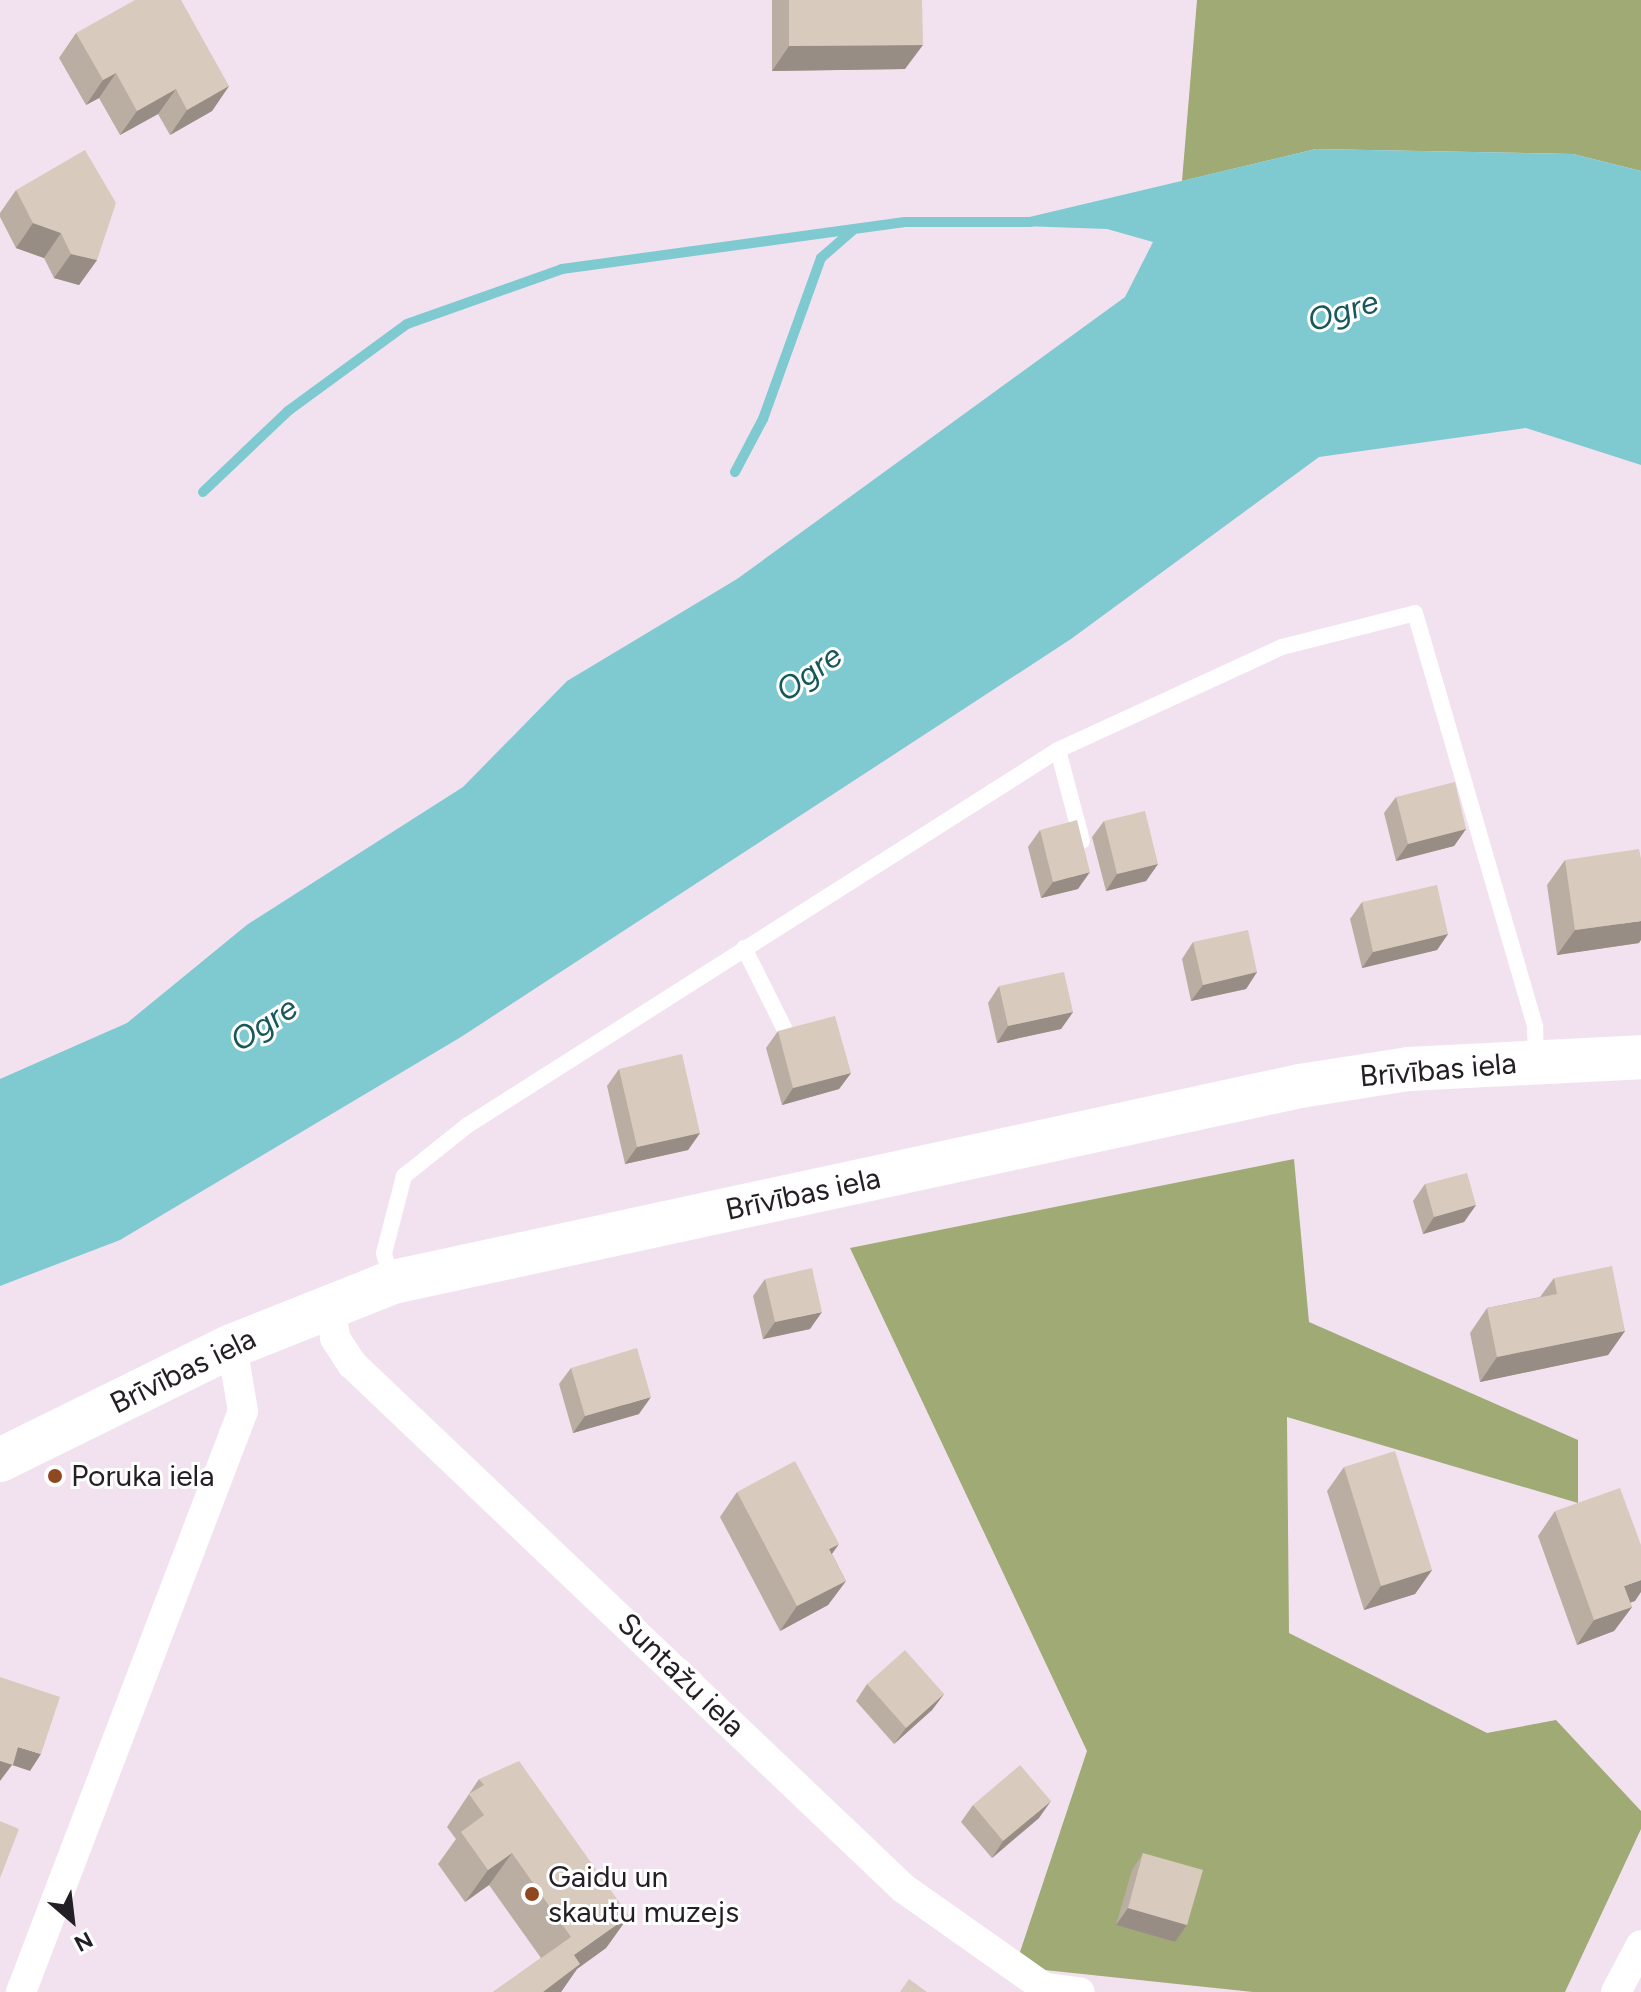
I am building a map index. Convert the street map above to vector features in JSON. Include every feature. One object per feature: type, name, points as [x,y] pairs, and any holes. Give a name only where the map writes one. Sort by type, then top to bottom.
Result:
[{"type":"main road","name":"Brīvības iela","points":[[0,1460],[232,1346],[393,1282],[1300,1086],[1536,1061],[1641,1057]]},
{"type":"street","name":"Suntažu iela","points":[[330,1305],[335,1338],[352,1364],[903,1888],[1045,1988],[1080,1992]]},
{"type":"street","points":[[21,1992],[243,1411],[232,1346]]},
{"type":"street","points":[[1616,1992],[1641,1945]]},
{"type":"lane","points":[[393,1282],[384,1253],[404,1176],[468,1125],[1058,750],[1282,647],[1415,613],[1535,1027],[1536,1061]]},
{"type":"lane","points":[[1058,750],[1088,867]]},
{"type":"lane","points":[[744,948],[784,1028]]},
{"type":"green space","points":[[1197,0],[1641,0],[1641,171],[1573,154],[1316,149],[1182,181]]},
{"type":"green space","points":[[1294,1159],[1309,1322],[1578,1440],[1578,1503],[1287,1417],[1289,1633],[1487,1733],[1556,1720],[1641,1811],[1641,1829],[1565,1992],[1253,1992],[1015,1967],[1087,1751],[850,1248]]},
{"type":"water","name":"Ogre","points":[[1316,149],[1573,154],[1641,171],[1641,465],[1526,428],[1319,457],[1071,639],[461,1037],[120,1240],[0,1286],[0,1079],[127,1023],[248,924],[463,787],[567,681],[737,579],[1125,297],[1153,242],[1107,229],[1022,226],[1021,219]]},
{"type":"building","points":[[135,0],[181,0],[229,86],[187,110],[176,89],[137,111],[116,73],[103,80],[76,33]]},
{"type":"building","points":[[789,0],[922,0],[923,45],[789,46]]},
{"type":"building","points":[[85,150],[116,203],[97,260],[71,254],[61,233],[33,223],[16,190]]},
{"type":"building","points":[[1455,782],[1466,829],[1408,844],[1396,797]]},
{"type":"building","points":[[1145,811],[1158,864],[1117,874],[1104,821]]},
{"type":"building","points":[[1077,820],[1090,872],[1053,882],[1040,830]]},
{"type":"building","points":[[1639,849],[1641,921],[1575,930],[1565,860]]},
{"type":"building","points":[[1437,885],[1448,934],[1373,952],[1362,902]]},
{"type":"building","points":[[1248,930],[1257,972],[1203,985],[1193,942]]},
{"type":"building","points":[[1064,972],[1073,1012],[1008,1026],[999,986]]},
{"type":"building","points":[[835,1016],[851,1073],[793,1088],[778,1031]]},
{"type":"building","points":[[682,1054],[700,1133],[637,1147],[619,1069]]},
{"type":"building","points":[[1467,1173],[1476,1205],[1434,1217],[1425,1184]]},
{"type":"building","points":[[1612,1266],[1625,1331],[1497,1357],[1487,1308],[1557,1294],[1554,1278]]},
{"type":"building","points":[[812,1268],[822,1312],[775,1322],[765,1279]]},
{"type":"building","points":[[637,1348],[651,1397],[585,1416],[571,1368]]},
{"type":"building","points":[[1395,1451],[1432,1570],[1381,1586],[1344,1467]]},
{"type":"building","points":[[795,1461],[839,1544],[829,1549],[846,1581],[797,1606],[737,1492]]},
{"type":"building","points":[[1620,1488],[1641,1545],[1641,1580],[1624,1586],[1632,1607],[1594,1620],[1555,1511]]},
{"type":"building","points":[[905,1650],[944,1694],[906,1728],[867,1684]]},
{"type":"building","points":[[0,1677],[60,1697],[41,1754],[18,1747],[13,1765],[0,1761]]},
{"type":"building","points":[[519,1761],[629,1916],[574,1955],[580,1964],[543,1992],[493,1992],[571,1937],[512,1853],[488,1870],[461,1832],[484,1815],[469,1794],[484,1785],[479,1779]]},
{"type":"building","points":[[1020,1765],[1051,1801],[1003,1841],[973,1805]]},
{"type":"building","points":[[0,1821],[19,1829],[0,1878]]},
{"type":"building","points":[[1143,1853],[1203,1870],[1187,1925],[1128,1908]]},
{"type":"building","points":[[909,1979],[927,1992],[900,1992]]},
{"type":"waterway","points":[[203,492],[288,411],[407,324],[562,269],[905,222],[1031,222]]},
{"type":"waterway","points":[[735,472],[763,419],[821,258],[853,230]]},
{"type":"place","name":"Poruka iela","points":[[55,1476]]},
{"type":"place","name":"Gaidu un skautu muzejs","points":[[532,1894]]}]
